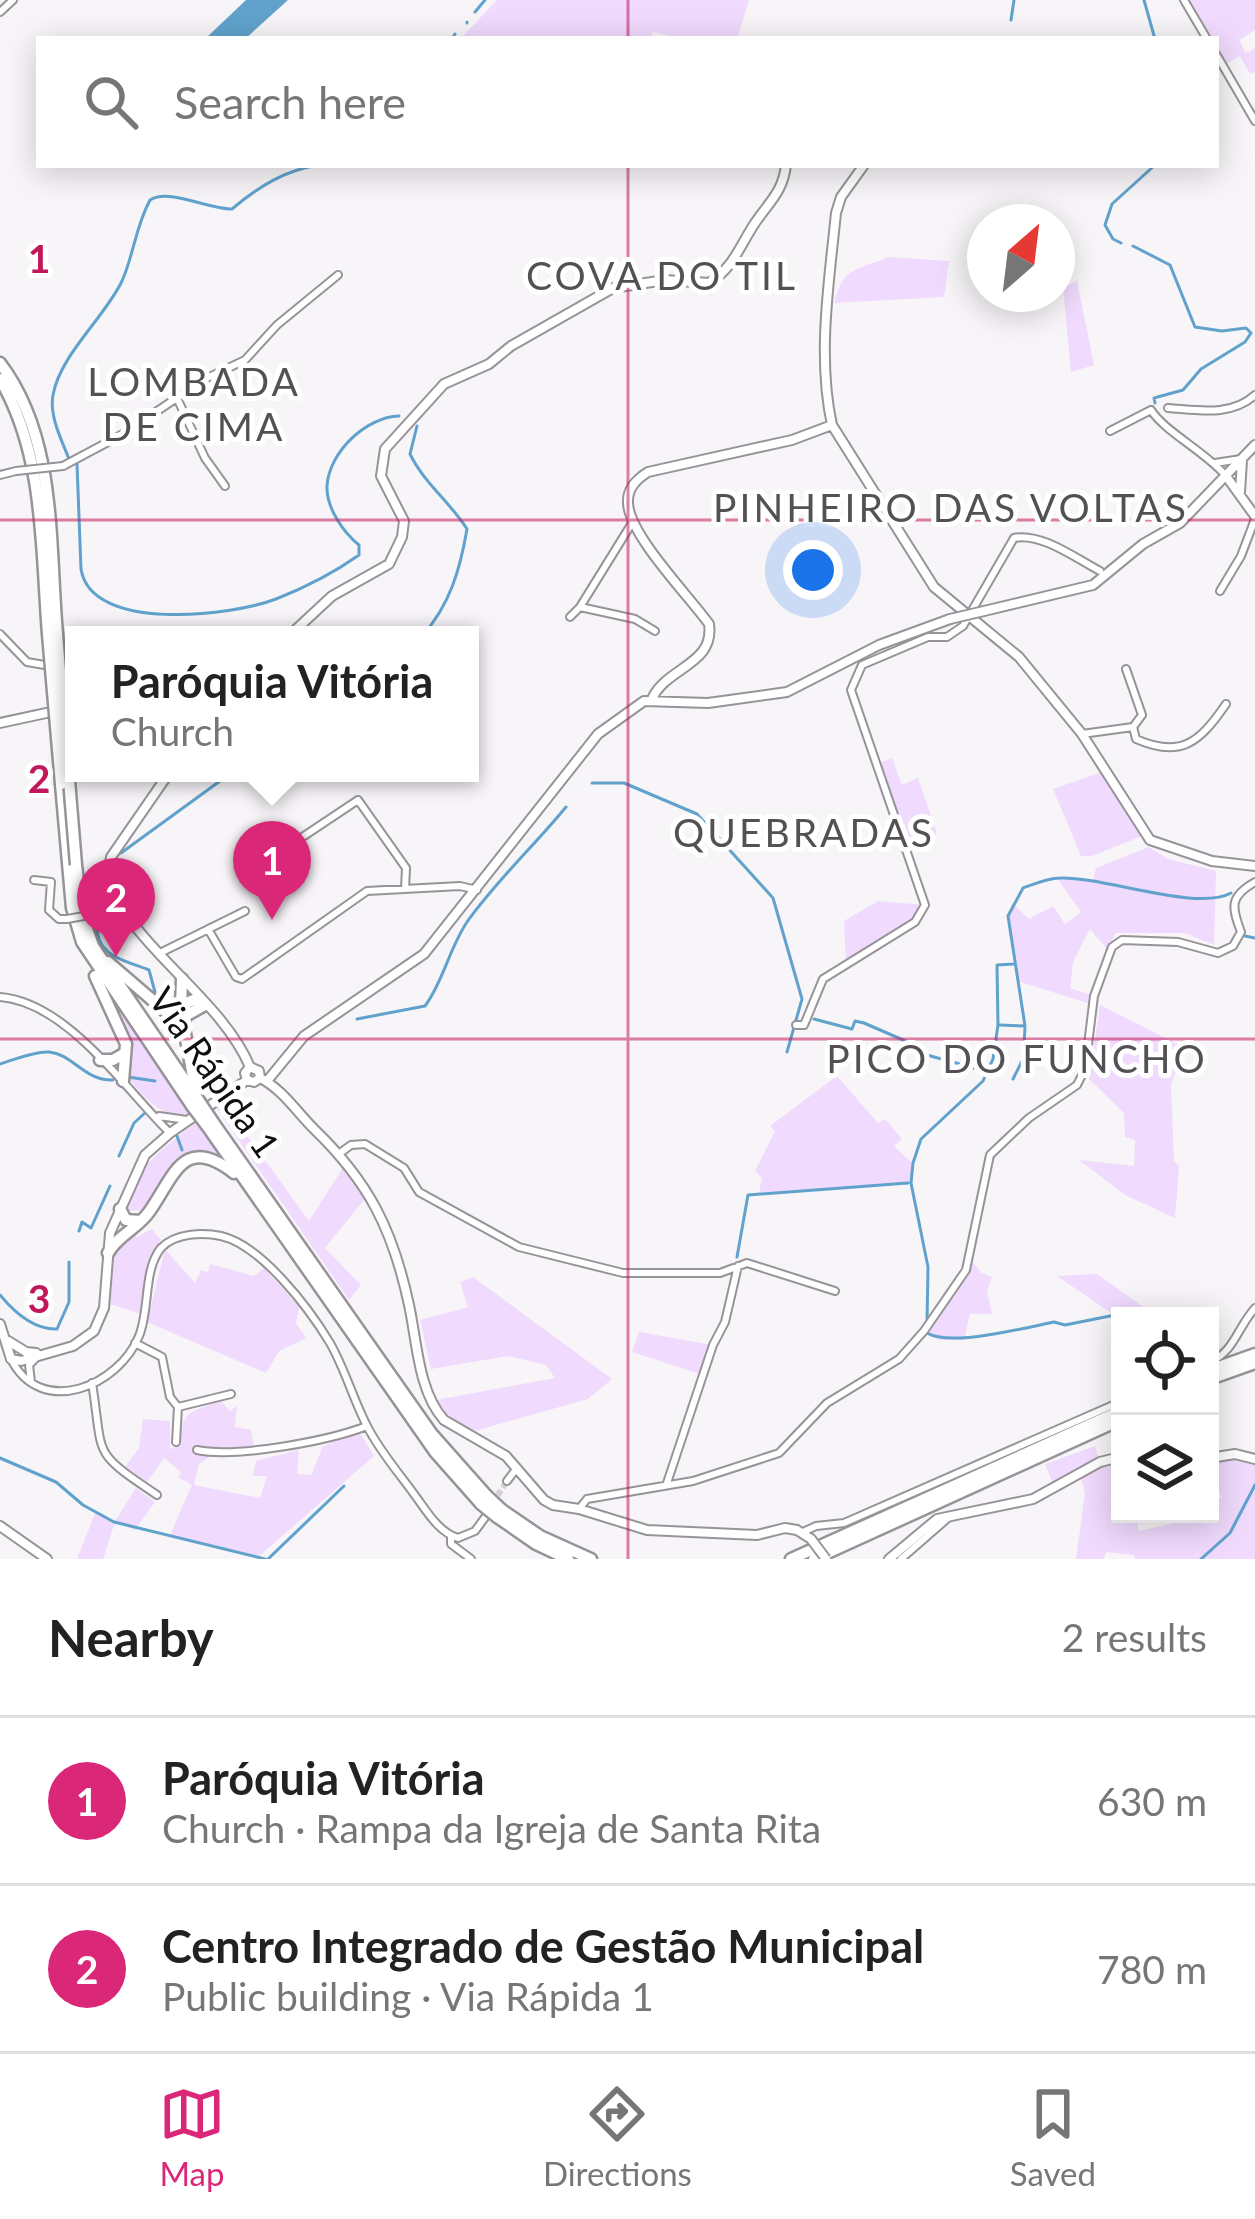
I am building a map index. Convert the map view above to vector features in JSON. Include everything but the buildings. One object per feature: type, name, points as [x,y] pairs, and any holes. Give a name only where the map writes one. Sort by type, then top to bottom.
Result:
[{"type":"highway","name":"Via Rápida 1","points":[[0,363],[24,412],[32,459],[72,865],[89,948],[432,1434],[491,1508],[591,1559]]},
{"type":"highway","name":"Via Rápida 1","points":[[0,379],[24,412]]},
{"type":"highway","points":[[89,948],[159,1008],[168,1011],[202,1002]]},
{"type":"highway","points":[[89,948],[127,1050],[123,1081]]},
{"type":"highway","points":[[181,1007],[182,980]]},
{"type":"highway","points":[[196,1104],[182,1027],[202,1002]]},
{"type":"highway","points":[[100,1060],[113,1060],[127,1050]]},
{"type":"highway","name":"Via Rápida 1","points":[[210,1124],[435,1452],[491,1508],[536,1544],[568,1559]]},
{"type":"highway","points":[[108,1253],[141,1221],[185,1160],[207,1158],[222,1163],[250,1187]]},
{"type":"highway","points":[[120,1209],[126,1220],[141,1221]]},
{"type":"highway","points":[[1219,1368],[1255,1358]]},
{"type":"highway","points":[[791,1559],[1111,1411]]},
{"type":"highway","points":[[814,1559],[1111,1424]]},
{"type":"street","points":[[0,12],[13,0]]},
{"type":"street","points":[[1184,0],[1205,36]]},
{"type":"street","points":[[1219,59],[1255,121]]},
{"type":"street","points":[[300,626],[332,596],[389,564],[404,521],[381,476],[385,449],[444,383],[489,364],[511,346],[613,288],[664,280],[709,284],[735,262],[750,231],[779,193],[785,168]]},
{"type":"street","points":[[862,168],[841,197],[836,213],[824,346],[832,425],[934,587],[1019,657],[1082,734],[1150,840],[1212,861],[1255,866]]},
{"type":"street","points":[[0,475],[63,466],[124,434],[244,360],[338,275]]},
{"type":"street","points":[[1168,408],[1221,410],[1245,404],[1255,395]]},
{"type":"street","points":[[177,398],[224,486]]},
{"type":"street","points":[[1109,431],[1153,406],[1157,418],[1219,463],[1241,494],[1255,518],[1241,556],[1220,591]]},
{"type":"street","points":[[652,700],[663,680],[700,658],[711,636],[709,624],[632,523],[628,494],[648,472],[790,441],[832,425]]},
{"type":"street","points":[[247,1080],[264,1080],[304,1036],[424,954],[598,734],[630,708],[652,700],[708,703],[787,692],[879,645],[950,619],[1093,585],[1143,544],[1180,524],[1255,445]]},
{"type":"street","points":[[1219,463],[1243,459]]},
{"type":"street","points":[[1241,494],[1238,480],[1243,459]]},
{"type":"street","points":[[1212,492],[1219,463]]},
{"type":"street","points":[[1212,492],[1226,488],[1241,494]]},
{"type":"street","points":[[571,616],[632,523]]},
{"type":"street","points":[[796,1025],[804,1025],[823,979],[915,922],[925,905],[851,690],[862,665],[928,637],[947,638],[969,616],[1014,538],[1035,539],[1100,571]]},
{"type":"street","points":[[580,607],[635,619],[655,631]]},
{"type":"street","points":[[0,634],[27,662],[65,669]]},
{"type":"street","points":[[1082,734],[1133,727],[1142,715],[1126,669]]},
{"type":"street","points":[[1133,727],[1136,739],[1176,750],[1210,727],[1226,704]]},
{"type":"street","points":[[0,722],[65,709]]},
{"type":"street","points":[[163,782],[108,862],[108,882],[250,1067],[258,1069],[340,1153],[387,1227],[437,1412],[455,1429],[501,1452],[548,1503],[647,1530],[757,1535],[785,1528],[807,1536],[826,1559]]},
{"type":"street","points":[[304,836],[358,800],[406,868],[405,889]]},
{"type":"street","points":[[34,880],[51,882],[49,910],[58,919],[122,904]]},
{"type":"street","points":[[580,1509],[587,1499],[693,1481],[779,1454],[827,1403],[899,1359],[966,1270],[990,1155],[1032,1116],[1077,1085],[1085,1069],[1094,996],[1112,947],[1122,940],[1178,942],[1218,953],[1227,950],[1240,932],[1232,903],[1235,895],[1255,882]]},
{"type":"street","points":[[208,929],[236,977],[242,979],[367,891],[460,886],[477,890]]},
{"type":"street","points":[[160,953],[244,911]]},
{"type":"street","points":[[0,997],[13,998],[58,1020],[172,1132]]},
{"type":"street","points":[[247,1080],[250,1067]]},
{"type":"street","points":[[11,1359],[74,1346],[94,1331],[104,1308],[110,1233],[140,1164],[158,1142],[247,1080]]},
{"type":"street","points":[[161,1119],[190,1120]]},
{"type":"street","points":[[158,1142],[161,1119]]},
{"type":"street","points":[[340,1153],[351,1145],[364,1144],[404,1168],[419,1192],[519,1246],[623,1273],[720,1273],[746,1263],[835,1291]]},
{"type":"street","points":[[0,1324],[11,1359],[32,1385],[62,1393],[92,1382],[114,1368],[135,1343],[152,1265],[160,1250],[174,1238],[190,1235],[229,1238],[260,1257],[328,1340],[367,1426],[451,1544],[471,1559]]},
{"type":"street","points":[[667,1483],[712,1345],[730,1306],[738,1266]]},
{"type":"street","points":[[1219,1362],[1234,1346],[1239,1326],[1255,1308]]},
{"type":"street","points":[[5,1339],[26,1352],[41,1353]]},
{"type":"street","points":[[135,1343],[162,1357],[170,1397],[178,1407],[176,1442]]},
{"type":"street","points":[[11,1359],[26,1352]]},
{"type":"street","points":[[32,1385],[29,1365],[41,1353]]},
{"type":"street","points":[[92,1382],[100,1449],[119,1469],[157,1495]]},
{"type":"street","points":[[178,1407],[230,1394]]},
{"type":"street","points":[[807,1536],[816,1526],[844,1523],[1111,1411]]},
{"type":"street","points":[[197,1450],[215,1454],[254,1449],[346,1434],[367,1426]]},
{"type":"street","points":[[1219,1457],[1244,1454],[1255,1459]]},
{"type":"street","points":[[889,1559],[924,1526],[1033,1499],[1111,1459]]},
{"type":"street","points":[[507,1481],[517,1468]]},
{"type":"street","points":[[449,1535],[470,1534],[491,1508]]},
{"type":"street","points":[[901,1559],[949,1517]]},
{"type":"street","points":[[0,1526],[47,1559]]},
{"type":"shaded area","points":[[497,0],[749,0],[738,36],[653,32],[651,36],[463,36]]},
{"type":"shaded area","points":[[1184,0],[1255,0],[1255,30],[1239,40],[1246,53],[1255,48],[1255,72],[1250,74],[1240,56],[1224,65],[1219,58],[1219,36],[1206,36]]},
{"type":"shaded area","points":[[888,257],[949,261],[944,297],[834,303],[848,275]]},
{"type":"shaded area","points":[[1075,282],[1094,365],[1071,372],[1065,312],[1075,312]]},
{"type":"shaded area","points":[[892,758],[902,785],[918,778],[937,834],[902,841],[876,764]]},
{"type":"shaded area","points":[[1102,772],[1142,836],[1081,856],[1053,789]]},
{"type":"shaded area","points":[[1149,847],[1168,859],[1216,871],[1214,945],[1185,933],[1116,933],[1107,949],[1090,929],[1073,962],[1070,988],[1094,996],[1094,1005],[1017,981],[1007,916],[1012,903],[1029,919],[1053,906],[1065,924],[1081,912],[1056,877],[1093,881],[1096,868]]},
{"type":"shaded area","points":[[878,901],[925,905],[921,916],[846,964],[844,921]]},
{"type":"shaded area","points":[[105,986],[189,1113],[161,1110],[126,1076],[132,1046]]},
{"type":"shaded area","points":[[1100,1005],[1185,1048],[1171,1084],[1174,1161],[1179,1166],[1175,1218],[1125,1195],[1079,1160],[1134,1166],[1135,1140],[1125,1137],[1124,1113],[1089,1079]]},
{"type":"shaded area","points":[[837,1076],[878,1123],[885,1119],[902,1139],[894,1146],[912,1163],[910,1183],[759,1193],[762,1178],[755,1171],[775,1131],[770,1126]]},
{"type":"shaded area","points":[[217,1109],[228,1109],[309,1221],[344,1166],[367,1196],[325,1248],[361,1285],[349,1300]]},
{"type":"shaded area","points":[[197,1122],[225,1157],[207,1151],[180,1156],[148,1210],[128,1211],[141,1172]]},
{"type":"shaded area","points":[[152,1229],[161,1240],[146,1268],[141,1314],[110,1304],[113,1252],[133,1233],[137,1237]]},
{"type":"shaded area","points":[[165,1249],[195,1283],[210,1264],[254,1276],[264,1268],[299,1307],[296,1323],[306,1338],[279,1351],[266,1373],[147,1322]]},
{"type":"shaded area","points":[[969,1257],[981,1273],[992,1277],[987,1291],[992,1314],[970,1314],[964,1340],[939,1340],[924,1331],[956,1288]]},
{"type":"shaded area","points":[[1097,1274],[1143,1307],[1111,1307],[1111,1313],[1057,1276]]},
{"type":"shaded area","points":[[473,1277],[612,1379],[588,1399],[471,1432],[449,1417],[436,1400],[555,1378],[546,1365],[508,1356],[431,1369],[420,1320],[468,1307],[460,1282]]},
{"type":"shaded area","points":[[639,1332],[713,1345],[703,1375],[632,1352]]},
{"type":"shaded area","points":[[220,1400],[230,1411],[237,1406],[235,1427],[251,1430],[254,1449],[214,1454],[199,1464],[194,1485],[260,1498],[267,1476],[253,1476],[256,1461],[299,1450],[297,1474],[311,1475],[323,1446],[360,1433],[374,1456],[257,1558],[169,1537],[192,1485],[178,1477],[181,1472],[164,1458],[147,1482],[125,1467],[139,1448],[143,1419],[170,1421],[170,1450],[180,1442],[190,1414]]},
{"type":"shaded area","points":[[1095,1446],[1100,1462],[1111,1459],[1111,1523],[1138,1523],[1138,1531],[1171,1523],[1219,1523],[1219,1460],[1239,1457],[1255,1463],[1255,1559],[1135,1559],[1134,1555],[1106,1552],[1104,1559],[1076,1559],[1085,1493],[1080,1473],[1055,1488],[1045,1464]]},
{"type":"shaded area","points":[[136,1488],[155,1502],[135,1530],[115,1522],[103,1559],[77,1559],[96,1511],[115,1521]]},
{"type":"water","points":[[246,0],[288,0],[248,36],[208,36]]},
{"type":"waterway","points":[[475,12],[485,0]]},
{"type":"waterway","points":[[1011,20],[1014,0]]},
{"type":"waterway","points":[[1144,0],[1154,36]]},
{"type":"waterway","points":[[72,459],[53,411],[57,380],[122,281],[150,200],[167,196],[232,209],[272,181],[307,168]]},
{"type":"waterway","points":[[1121,243],[1105,225],[1112,204],[1152,168]]},
{"type":"waterway","points":[[1133,246],[1170,265],[1195,327],[1246,328],[1251,333],[1245,342],[1201,369],[1183,390],[1154,398],[1155,403]]},
{"type":"waterway","points":[[77,464],[81,569],[90,589],[110,603],[135,611],[198,614],[228,610],[287,595],[359,555],[359,545],[329,503],[329,473],[342,449],[362,430],[399,416]]},
{"type":"waterway","points":[[417,426],[410,454],[467,529],[452,586],[429,626]]},
{"type":"waterway","points":[[121,853],[219,782]]},
{"type":"waterway","points":[[592,783],[624,783],[697,814],[773,898],[802,999],[787,1052]]},
{"type":"waterway","points":[[357,1019],[425,1006],[467,922],[566,807]]},
{"type":"waterway","points":[[1000,1025],[1025,1026],[1008,916],[1023,888],[1060,878],[1173,896],[1216,898],[1231,893]]},
{"type":"waterway","points":[[96,922],[106,950],[149,970],[155,992]]},
{"type":"waterway","points":[[1245,936],[1255,938]]},
{"type":"waterway","points":[[927,1324],[928,1267],[911,1183],[913,1163],[921,1139],[983,1081],[993,1059],[998,1025],[997,965],[1014,964]]},
{"type":"waterway","points":[[814,1019],[852,1029],[855,1021],[864,1023],[917,1046],[916,1052],[985,1071]]},
{"type":"waterway","points":[[1013,1079],[1023,1059],[1025,1028]]},
{"type":"waterway","points":[[0,1064],[49,1052],[94,1076],[113,1080]]},
{"type":"waterway","points":[[128,1077],[155,1081]]},
{"type":"waterway","points":[[119,1156],[134,1123],[146,1112]]},
{"type":"waterway","points":[[177,1136],[182,1150]]},
{"type":"waterway","points":[[737,1257],[748,1195],[908,1183]]},
{"type":"waterway","points":[[79,1231],[82,1222],[91,1228],[110,1186]]},
{"type":"waterway","points":[[0,1295],[25,1319],[57,1329],[69,1302],[69,1262]]},
{"type":"waterway","points":[[927,1333],[970,1337],[1111,1316]]},
{"type":"waterway","points":[[0,1458],[56,1482],[83,1505],[114,1522],[265,1559]]},
{"type":"waterway","points":[[1201,1559],[1230,1533],[1255,1485]]},
{"type":"waterway","points":[[268,1559],[344,1486]]},
{"type":"tunnel","points":[[493,1503],[507,1481]]},
{"type":"place","name":"Paróquia Vitória","points":[[272,920]]},
{"type":"place","name":"Centro Integrado de Gestão Municipal","points":[[116,957]]},
{"type":"district","name":"COVA DO TIL","points":[[662,275]]},
{"type":"district","name":"LOMBADA DE CIMA","points":[[194,404]]},
{"type":"district","name":"PINHEIRO DAS VOLTAS","points":[[951,507]]},
{"type":"district","name":"QUEBRADAS","points":[[804,832]]},
{"type":"district","name":"PICO DO FUNCHO","points":[[1017,1058]]}]
